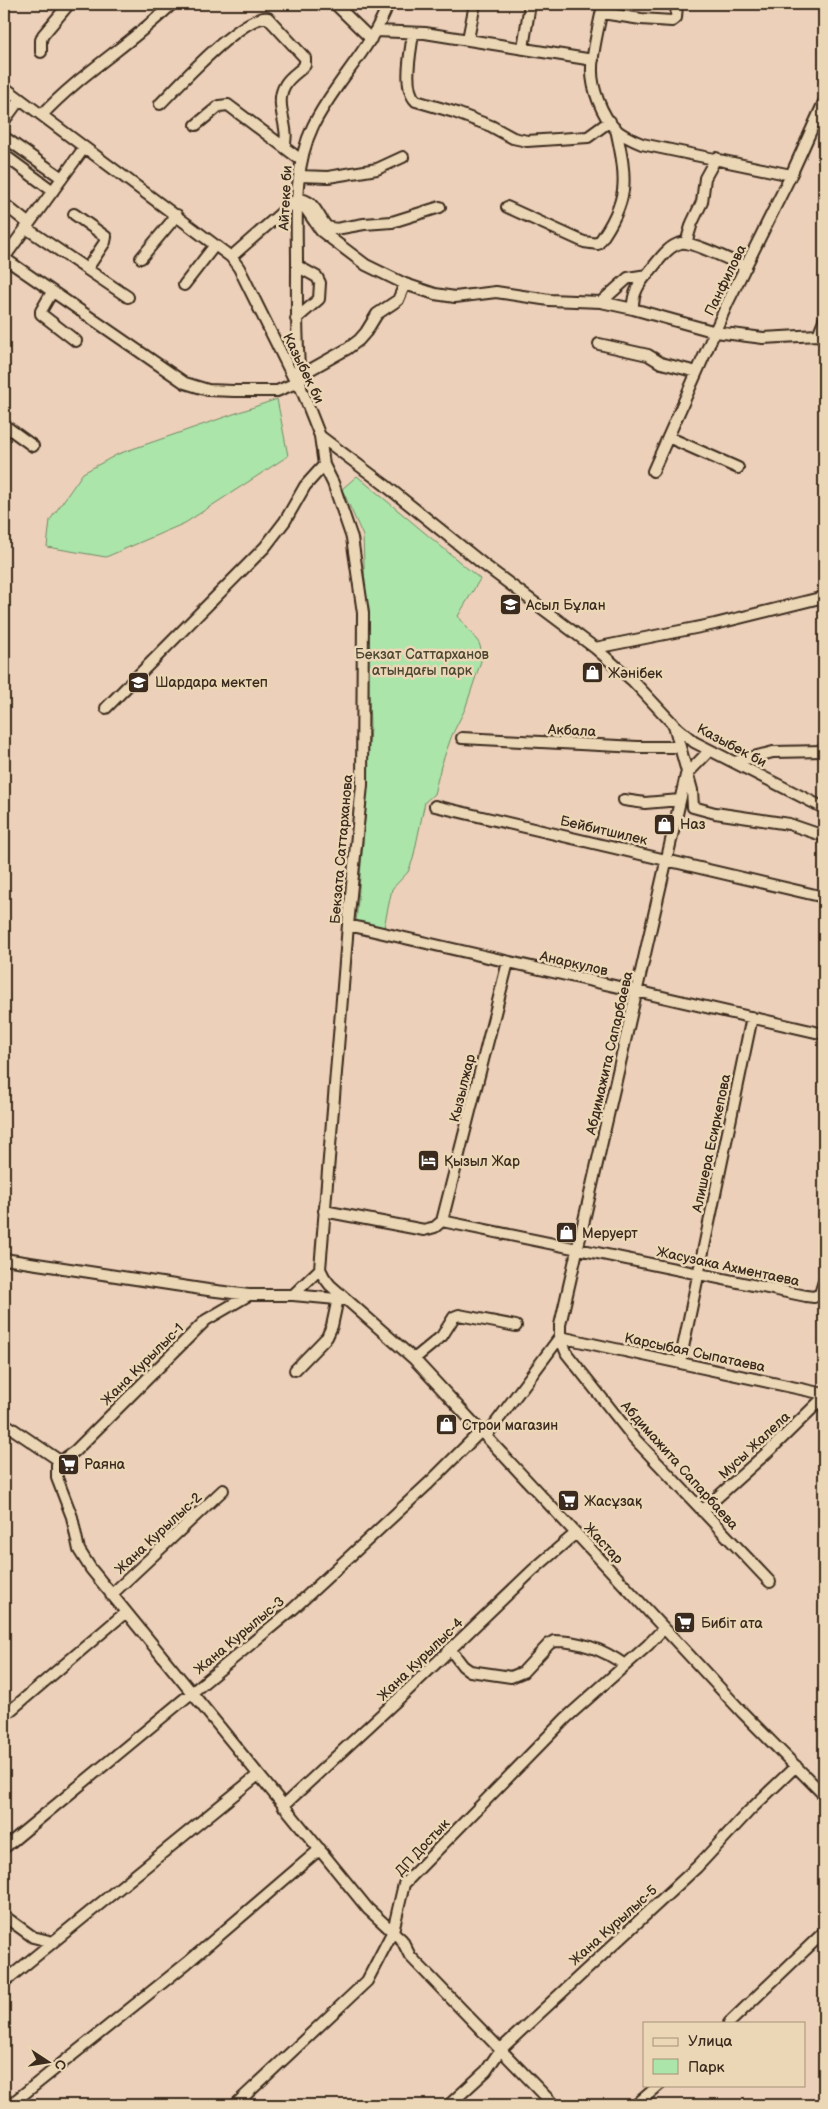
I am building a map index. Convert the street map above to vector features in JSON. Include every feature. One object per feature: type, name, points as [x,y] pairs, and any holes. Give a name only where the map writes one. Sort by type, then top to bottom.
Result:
[{"type":"street","points":[[41,52],[43,35],[69,4]]},
{"type":"street","points":[[42,115],[79,80],[148,27],[172,4]]},
{"type":"street","points":[[335,4],[374,35],[425,32],[593,60]]},
{"type":"street","name":"Айтеке би","points":[[299,382],[296,319],[298,199],[301,160],[313,126],[324,106],[374,35],[388,4]]},
{"type":"street","points":[[468,39],[475,4]]},
{"type":"street","points":[[524,48],[530,4]]},
{"type":"street","points":[[507,207],[584,242],[598,244],[615,219],[624,193],[624,171],[613,125],[595,91],[592,68],[602,8],[640,19],[672,20],[676,18],[677,4]]},
{"type":"street","points":[[160,104],[226,40],[260,18],[268,18],[305,58],[305,65],[290,79],[283,89],[281,108],[286,139],[284,147]]},
{"type":"street","points":[[414,33],[408,68],[409,86],[412,98],[416,101],[462,115],[491,126],[513,138],[527,141],[588,137],[613,125]]},
{"type":"street","name":"Казыбек би","points":[[4,87],[231,257],[239,268],[299,382],[320,436],[385,485],[483,564],[595,648],[632,681],[674,725],[694,742],[824,808]]},
{"type":"street","points":[[4,121],[20,99]]},
{"type":"street","name":"Панфилова","points":[[652,471],[728,302],[791,175],[824,102]]},
{"type":"street","points":[[196,125],[219,106],[228,105],[301,160]]},
{"type":"street","points":[[613,125],[626,138],[642,144],[791,175]]},
{"type":"street","points":[[4,137],[62,178]]},
{"type":"street","points":[[84,148],[4,256],[52,292],[185,383],[208,390],[277,391],[299,382],[359,340],[376,314],[398,300],[405,284]]},
{"type":"street","points":[[4,155],[53,191]]},
{"type":"street","points":[[299,176],[328,177],[377,169],[403,157]]},
{"type":"street","points":[[686,243],[692,223],[702,202],[705,178],[716,158]]},
{"type":"street","points":[[298,199],[321,231],[366,265],[405,284],[435,294],[455,298],[496,292],[549,300],[600,302],[634,309],[716,332],[763,338],[821,337],[824,320]]},
{"type":"street","points":[[231,257],[298,199],[304,199],[312,204],[327,227],[336,229],[392,222],[440,207]]},
{"type":"street","points":[[4,204],[28,226],[128,297]]},
{"type":"street","points":[[74,214],[106,237],[105,242],[87,269]]},
{"type":"street","points":[[141,258],[177,215]]},
{"type":"street","points":[[634,309],[633,295],[647,274],[673,247],[686,243],[746,267]]},
{"type":"street","points":[[184,286],[215,245]]},
{"type":"street","points":[[296,319],[319,299],[320,283],[317,277],[297,266]]},
{"type":"street","points":[[600,302],[628,278],[647,274]]},
{"type":"street","points":[[52,292],[41,311],[42,317],[76,341]]},
{"type":"street","points":[[599,344],[648,355],[661,363],[697,372]]},
{"type":"street","points":[[4,425],[33,446]]},
{"type":"street","name":"Бекзата Саттарханова","points":[[320,436],[324,465],[352,538],[363,613],[362,785],[348,925],[320,1269]]},
{"type":"street","points":[[668,437],[738,468]]},
{"type":"street","points":[[106,708],[265,547],[285,521],[304,486],[324,465]]},
{"type":"street","points":[[595,648],[715,624],[824,597]]},
{"type":"street","points":[[674,725],[686,775],[692,790],[693,807],[695,809],[789,824],[824,836]]},
{"type":"street","name":"Акбала","points":[[462,738],[638,747],[680,747]]},
{"type":"street","points":[[686,775],[709,751]]},
{"type":"street","points":[[734,762],[772,752],[824,751]]},
{"type":"street","name":"Абдимажита Сапарбаева","points":[[686,775],[560,1324],[560,1336],[567,1354],[632,1436],[770,1582]]},
{"type":"street","points":[[624,800],[645,803],[680,800]]},
{"type":"street","name":"Бейбитшилек","points":[[435,806],[824,897]]},
{"type":"street","name":"Анаркулов","points":[[348,925],[824,1034]]},
{"type":"street","name":"Кызылжар","points":[[442,1221],[508,962]]},
{"type":"street","name":"Алишера Есиркепова","points":[[680,1362],[752,1017]]},
{"type":"street","points":[[324,1211],[424,1230],[435,1228],[442,1221]]},
{"type":"street","name":"Жасузака Ахментаева","points":[[442,1221],[806,1296],[814,1297],[820,1294],[824,1282]]},
{"type":"street","points":[[4,1259],[250,1295],[293,1295],[342,1299],[327,1337],[295,1370]]},
{"type":"street","points":[[293,1295],[320,1269]]},
{"type":"street","name":"Жастар","points":[[320,1269],[324,1277],[342,1299],[414,1359],[664,1628],[824,1795]]},
{"type":"street","name":"Жана Курылыс-1","points":[[60,1461],[76,1451],[206,1320],[250,1295]]},
{"type":"street","points":[[414,1359],[442,1336],[454,1318],[459,1315],[516,1326]]},
{"type":"street","name":"Абдимажита Сапарбаева","points":[[484,1434],[560,1336]]},
{"type":"street","name":"Карсыбая Сыпатаева","points":[[560,1336],[824,1396]]},
{"type":"street","name":"Мусы Жалела","points":[[702,1511],[824,1396]]},
{"type":"street","points":[[4,1423],[60,1461],[56,1469],[57,1478],[72,1517],[79,1550],[111,1596],[192,1692],[368,1909],[402,1940],[410,1956],[554,2105]]},
{"type":"street","name":"Жана Курылыс-3","points":[[4,1848],[293,1609],[484,1434]]},
{"type":"street","name":"Жана Курылыс-2","points":[[111,1596],[223,1490]]},
{"type":"street","name":"Жана Курылыс-4","points":[[283,1806],[533,1570],[576,1533]]},
{"type":"street","points":[[4,1716],[126,1612]]},
{"type":"street","name":"ДП Достык","points":[[235,2105],[367,1981],[393,1931],[404,1884],[566,1718],[664,1628]]},
{"type":"street","points":[[450,1649],[463,1666],[470,1671],[511,1677],[523,1672],[554,1641],[592,1647],[612,1656],[625,1665]]},
{"type":"street","name":"Жана Курылыс-5","points":[[450,2105],[486,2071],[500,2048],[697,1867],[796,1766]]},
{"type":"street","points":[[4,1982],[258,1775]]},
{"type":"street","points":[[14,2104],[187,1963],[320,1849]]},
{"type":"street","points":[[4,1916],[33,1937],[53,1942]]},
{"type":"street","points":[[730,2022],[824,1932]]},
{"type":"street","points":[[636,2105],[658,2086]]},
{"type":"green space","points":[[277,399],[288,456],[185,523],[106,557],[47,547],[50,520],[83,473],[118,454]]},
{"type":"green space","name":"Бекзат Саттарханов атындағы парк","points":[[357,476],[480,579],[458,616],[479,643],[483,655],[465,709],[452,735],[441,766],[434,794],[425,802],[413,859],[408,872],[392,889],[384,927],[356,923],[366,807],[370,726],[363,536],[342,489]]},
{"type":"place","name":"Асыл Бұлан","points":[[510,605]]},
{"type":"place","name":"Жәнібек","points":[[592,673]]},
{"type":"place","name":"Шардара мектеп","points":[[139,682]]},
{"type":"place","name":"Наз","points":[[664,824]]},
{"type":"place","name":"Қызыл Жар","points":[[428,1161]]},
{"type":"place","name":"Меруерт","points":[[566,1233]]},
{"type":"place","name":"Строи магазин","points":[[446,1425]]},
{"type":"place","name":"Раяна","points":[[68,1464]]},
{"type":"place","name":"Жасұзақ","points":[[568,1501]]},
{"type":"place","name":"Бибіт ата","points":[[685,1623]]}]
